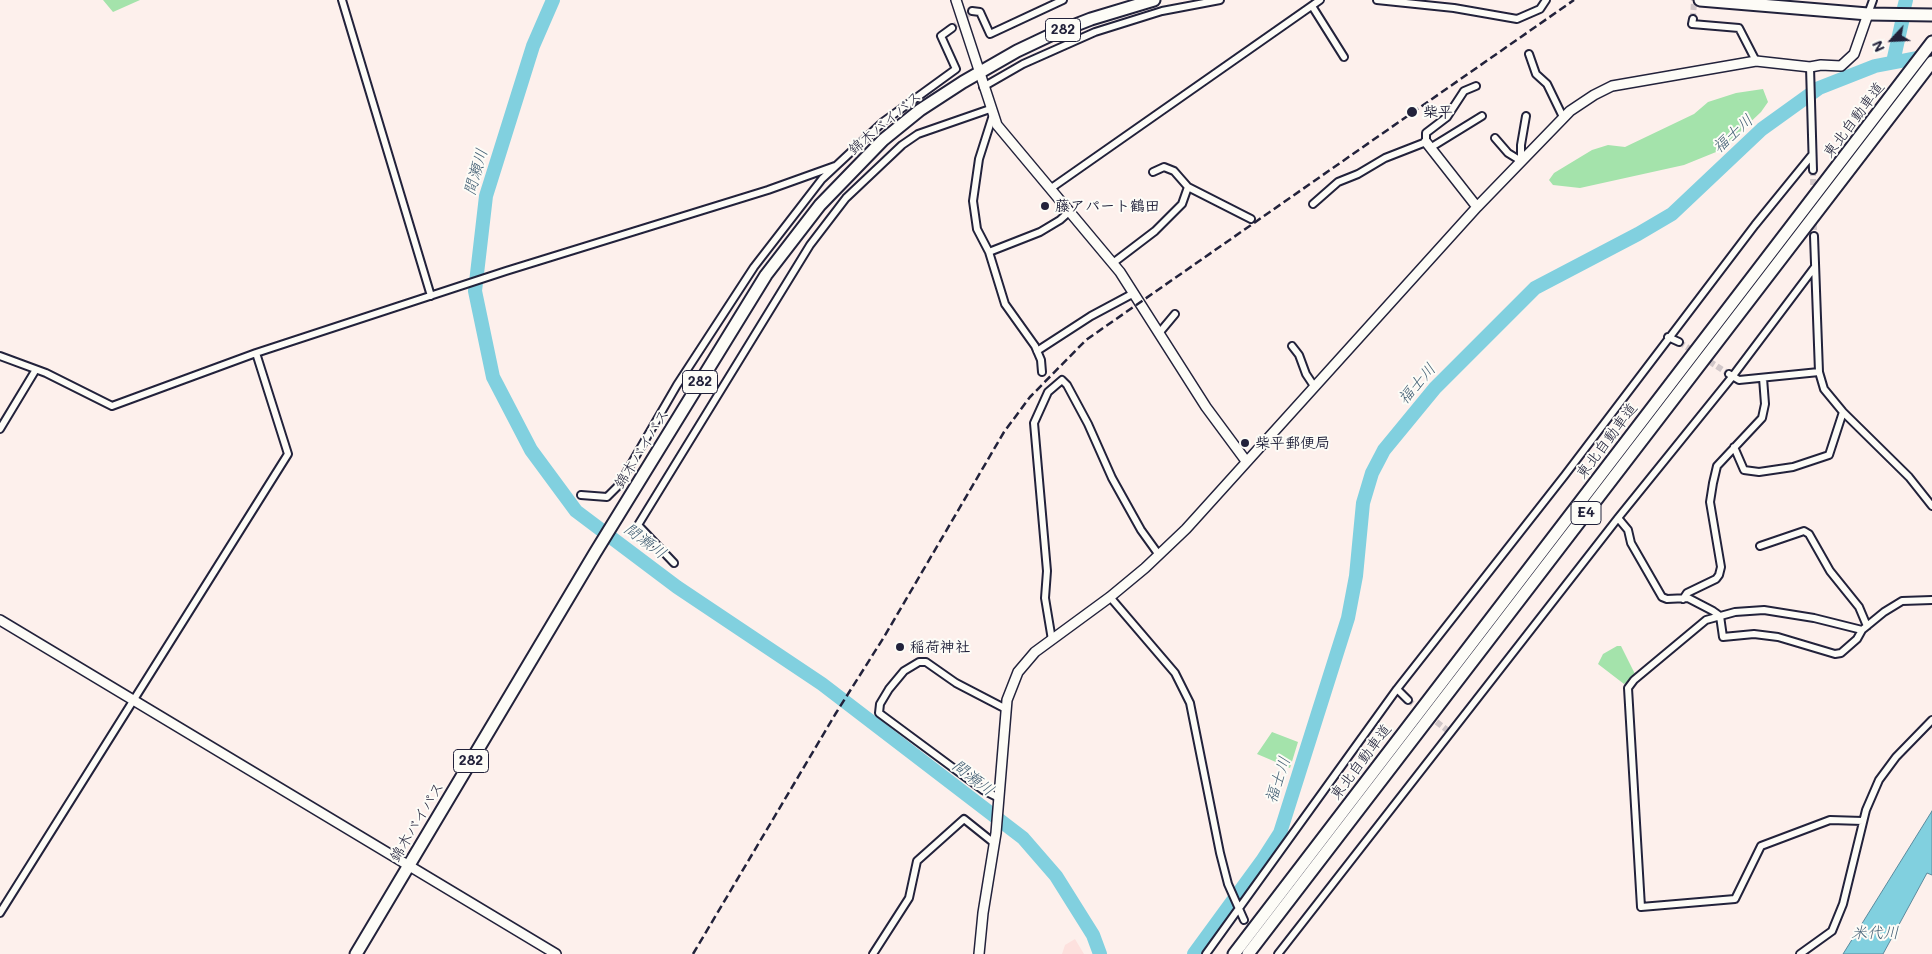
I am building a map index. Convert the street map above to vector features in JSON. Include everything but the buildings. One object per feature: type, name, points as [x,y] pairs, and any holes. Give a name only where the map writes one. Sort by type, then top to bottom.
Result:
[{"type":"highway","name":"錦木バイパス","points":[[356,954],[598,548],[766,275],[789,243],[842,181],[883,140],[920,110],[1017,51],[1055,33],[1099,16],[1154,0]]},
{"type":"highway","points":[[1700,0],[1868,14],[1932,15]]},
{"type":"highway","name":"東北自動車道","points":[[1234,954],[1932,42]]},
{"type":"highway","name":"東北自動車道","points":[[1248,954],[1932,62]]},
{"type":"street","points":[[342,0],[430,296]]},
{"type":"street","points":[[956,0],[997,125],[1113,262],[1160,332],[1216,422],[1246,461]]},
{"type":"street","points":[[972,11],[980,12],[990,34],[1063,0]]},
{"type":"street","points":[[984,87],[1023,64],[1095,32],[1162,11],[1220,0]]},
{"type":"street","points":[[1050,189],[1320,0]]},
{"type":"street","points":[[1377,0],[1454,8],[1517,19],[1540,9],[1546,0]]},
{"type":"street","points":[[979,954],[983,914],[995,838],[1006,709],[1010,688],[1018,672],[1035,652],[1110,597],[1186,529],[1477,207],[1563,117],[1594,94],[1612,86],[1756,61],[1810,68],[1821,65],[1841,66],[1854,54],[1873,0]]},
{"type":"street","points":[[1312,6],[1344,57]]},
{"type":"street","points":[[1692,19],[1692,24],[1739,28],[1756,61]]},
{"type":"street","points":[[580,495],[607,497],[619,485],[677,385],[754,267],[811,193],[835,166],[902,107],[956,69],[941,36],[952,28]]},
{"type":"street","points":[[1529,54],[1536,74],[1547,84],[1563,117]]},
{"type":"street","points":[[1810,68],[1813,170]]},
{"type":"street","points":[[1476,86],[1464,91],[1447,117],[1426,133],[1428,145],[1477,207]]},
{"type":"street","points":[[992,112],[979,159],[973,201],[977,229],[989,252],[1005,304],[1037,351],[1041,360],[1042,372]]},
{"type":"street","points":[[674,563],[638,525],[810,245],[852,192],[902,145],[918,134],[992,112]]},
{"type":"street","points":[[1312,204],[1338,182],[1358,174],[1385,158],[1428,145],[1482,116]]},
{"type":"street","points":[[1521,161],[1521,145],[1526,116]]},
{"type":"street","points":[[1495,138],[1508,153],[1521,161]]},
{"type":"street","points":[[1206,954],[1397,690],[1565,475],[1668,337],[1812,155]]},
{"type":"street","points":[[0,356],[35,371],[46,373],[112,406],[256,353],[506,271],[768,190],[835,166]]},
{"type":"street","points":[[1153,172],[1164,166],[1174,171],[1188,187],[1251,219]]},
{"type":"street","points":[[1113,262],[1170,218],[1182,204],[1188,187]]},
{"type":"street","points":[[989,252],[1040,232],[1060,220],[1070,211]]},
{"type":"street","points":[[1814,236],[1819,372],[1824,389],[1843,412],[1909,477],[1932,506]]},
{"type":"street","points":[[1278,954],[1449,731],[1814,268]]},
{"type":"street","points":[[1037,351],[1091,316],[1134,293]]},
{"type":"street","points":[[1160,332],[1174,314]]},
{"type":"street","points":[[1668,337],[1679,342]]},
{"type":"street","points":[[1292,346],[1299,355],[1306,374],[1314,386]]},
{"type":"street","points":[[0,914],[288,454],[256,353]]},
{"type":"street","points":[[0,429],[35,371]]},
{"type":"street","points":[[1730,376],[1739,380],[1819,372]]},
{"type":"street","points":[[1683,598],[1687,592],[1716,579],[1719,575],[1721,567],[1710,502],[1717,466],[1762,418],[1764,404],[1763,378]]},
{"type":"street","points":[[1052,640],[1045,598],[1047,571],[1034,423],[1048,392],[1062,380],[1067,385],[1088,424],[1112,478],[1141,530],[1159,555]]},
{"type":"street","points":[[1734,448],[1744,470],[1759,472],[1793,467],[1823,458],[1829,455],[1843,412]]},
{"type":"street","points":[[1618,518],[1628,530],[1630,543],[1662,597],[1667,599],[1688,598],[1720,616]]},
{"type":"street","points":[[1760,546],[1804,531],[1809,534],[1830,571],[1859,607],[1864,628]]},
{"type":"street","points":[[1110,597],[1175,673],[1190,703],[1220,853],[1228,884],[1244,920]]},
{"type":"street","points":[[1720,616],[1723,637],[1754,634],[1778,637],[1835,654],[1841,653],[1857,639],[1864,628],[1902,601],[1932,600]]},
{"type":"street","points":[[1864,628],[1764,610],[1735,612],[1706,620],[1634,680],[1628,688],[1641,907],[1735,900],[1761,846],[1830,820],[1864,821]]},
{"type":"street","points":[[0,620],[556,954]]},
{"type":"street","points":[[999,801],[879,712],[880,704],[904,671],[919,662],[926,662],[956,682],[1006,709]]},
{"type":"street","points":[[1397,690],[1408,700]]},
{"type":"street","points":[[1800,954],[1832,931],[1843,904],[1864,821],[1879,780],[1896,757],[1932,720]]},
{"type":"street","points":[[873,954],[909,898],[917,860],[964,819],[995,838]]},
{"type":"shaded area","points":[[1075,939],[1084,954],[1062,954],[1065,945]]},
{"type":"green space","points":[[103,0],[140,0],[113,12]]},
{"type":"green space","points":[[1763,89],[1768,102],[1761,112],[1721,150],[1684,165],[1580,188],[1553,185],[1549,180],[1554,173],[1592,150],[1608,145],[1625,147],[1694,114],[1708,102],[1736,93]]},
{"type":"green space","points":[[1617,646],[1621,646],[1636,676],[1624,684],[1598,664],[1603,654]]},
{"type":"green space","points":[[1272,732],[1298,742],[1290,768],[1257,754]]},
{"type":"water","name":"米代川","points":[[1932,811],[1932,875],[1927,873],[1883,954],[1843,954]]},
{"type":"waterway","name":"間瀬川","points":[[553,0],[533,46],[486,196],[475,291],[493,377],[531,450],[576,511],[677,587],[822,684],[1023,838],[1056,876],[1093,935],[1100,954]]},
{"type":"waterway","points":[[1904,8],[1906,0]]},
{"type":"waterway","points":[[1893,62],[1902,22]]},
{"type":"waterway","name":"福士川","points":[[1194,954],[1262,861],[1280,833],[1348,618],[1356,576],[1363,503],[1372,473],[1384,450],[1435,388],[1535,288],[1672,214],[1762,129],[1819,88],[1875,66],[1932,55]]},
{"type":"tunnel","points":[[1693,19],[1694,0]]},
{"type":"tunnel","points":[[952,28],[972,11]]},
{"type":"tunnel","points":[[1813,170],[1814,236]]},
{"type":"tunnel","points":[[1679,342],[1729,374]]},
{"type":"tunnel","points":[[1408,700],[1447,730]]},
{"type":"railway","points":[[693,954],[836,713],[884,637],[1004,432],[1030,397],[1086,340],[1574,0]]},
{"type":"place","name":"柴平","points":[[1412,112]]},
{"type":"place","name":"藤アパート鶴田","points":[[1045,206]]},
{"type":"place","name":"柴平郵便局","points":[[1245,443]]},
{"type":"place","name":"稲荷神社","points":[[900,647]]}]
